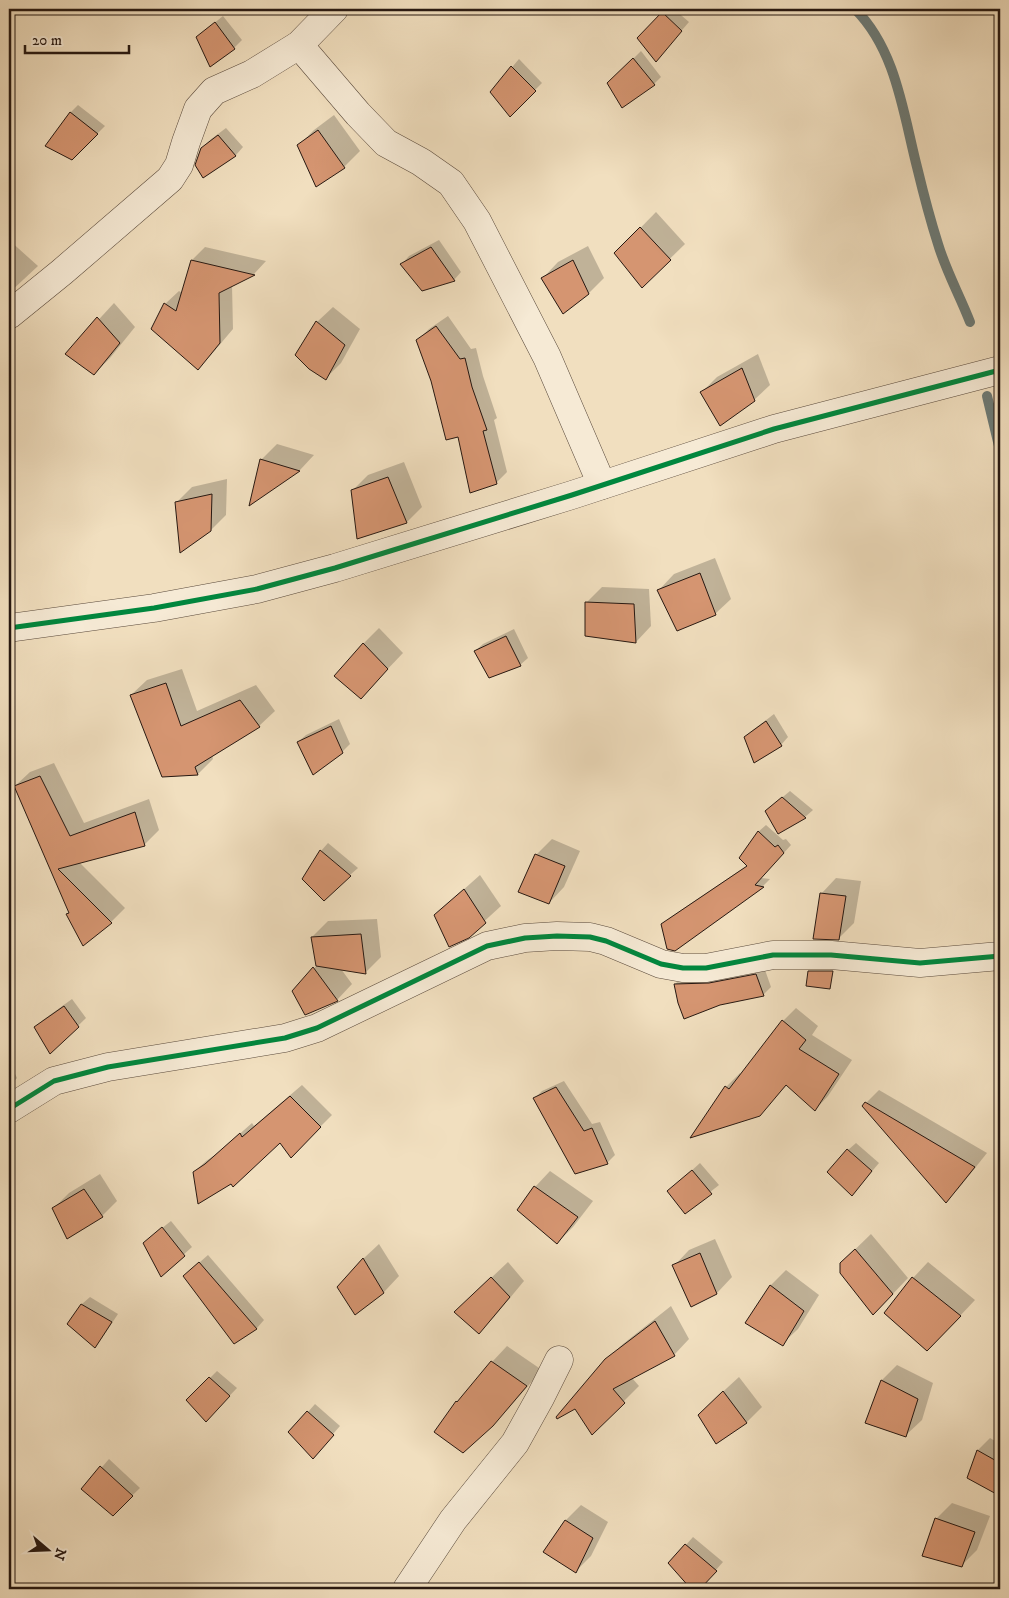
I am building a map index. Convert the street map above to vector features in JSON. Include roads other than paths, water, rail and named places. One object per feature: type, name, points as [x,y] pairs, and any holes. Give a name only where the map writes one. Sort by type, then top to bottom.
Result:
[{"type":"street","points":[[9,315],[170,180],[179,165],[198,109],[214,91],[252,74],[298,45],[334,9]]},
{"type":"street","points":[[298,45],[386,143],[421,162],[451,183],[477,221],[547,357],[602,485]]},
{"type":"street","points":[[9,628],[154,608],[257,588],[335,568],[774,429],[1000,370]]},
{"type":"street","points":[[9,1109],[54,1081],[108,1067],[285,1038],[317,1028],[487,946],[525,938],[590,936],[661,964],[683,968],[706,968],[773,955],[831,955],[920,963],[1000,956]]},
{"type":"street","points":[[407,1589],[453,1520],[514,1442],[540,1398],[558,1360]]},
{"type":"waterway","points":[[855,9],[869,25],[889,63],[902,104],[938,244],[970,322]]},
{"type":"waterway","points":[[987,396],[1000,450]]}]
